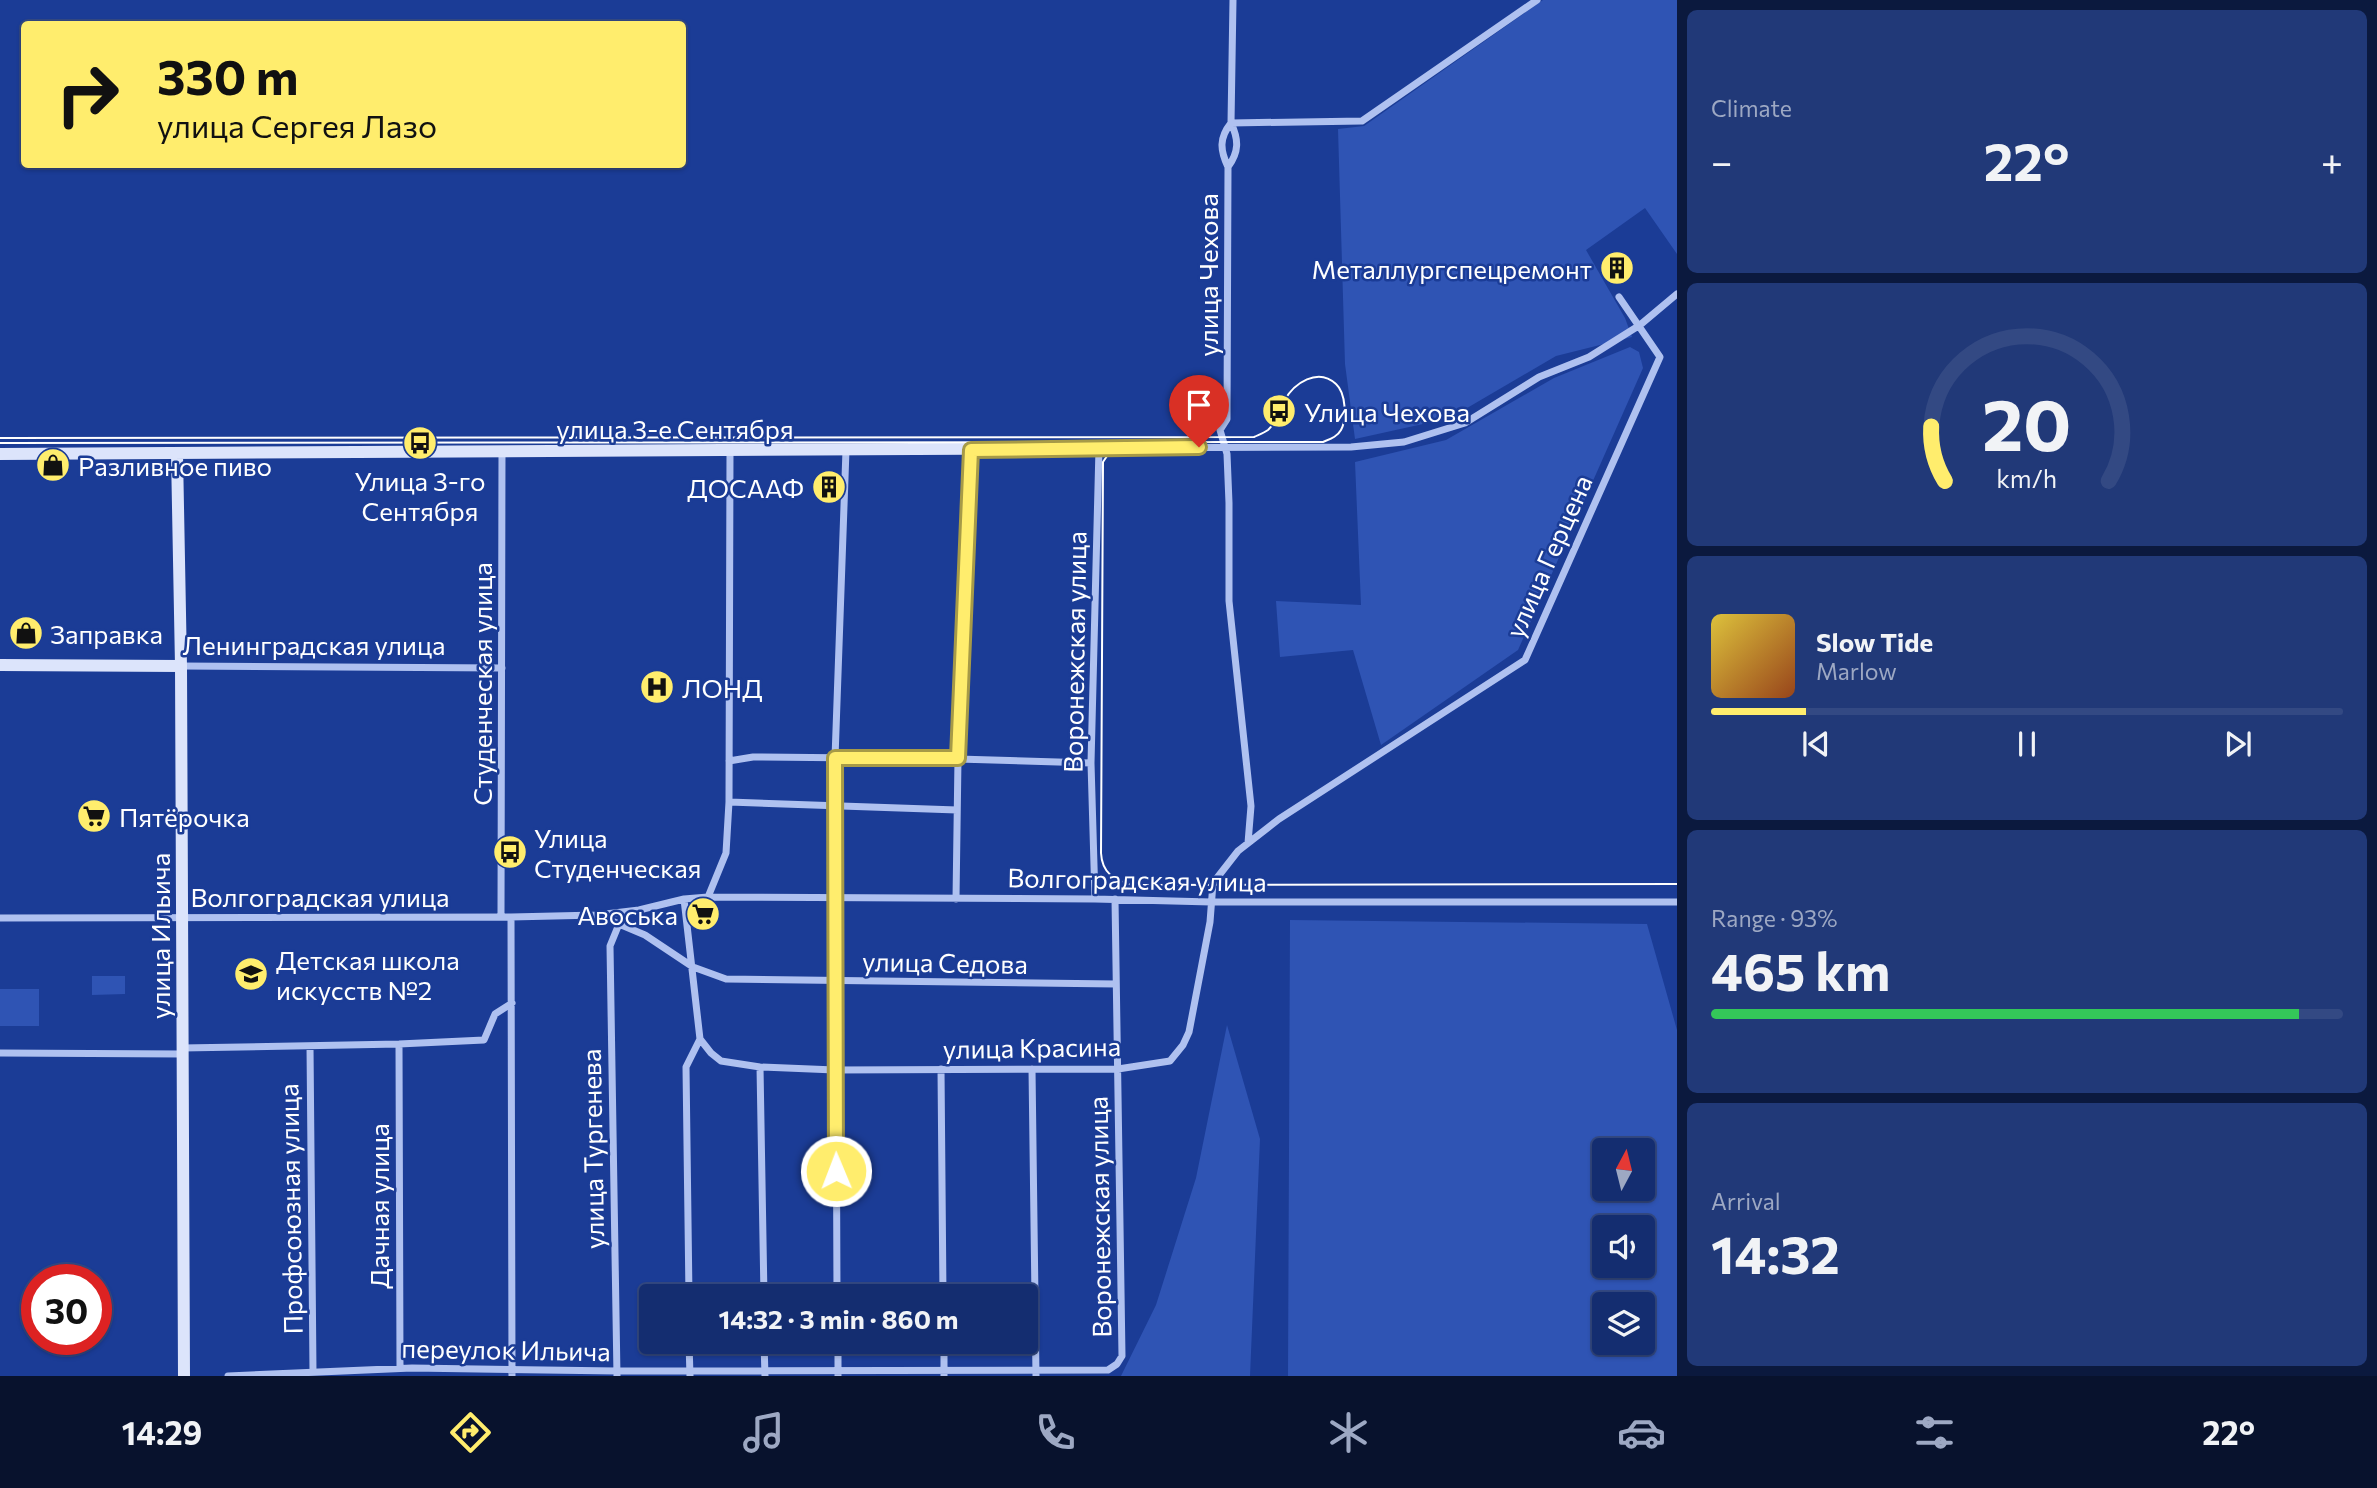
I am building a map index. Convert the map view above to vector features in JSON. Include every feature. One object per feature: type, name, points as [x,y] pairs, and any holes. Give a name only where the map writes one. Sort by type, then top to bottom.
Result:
[{"type":"street","name":"улица Чехова","points":[[1233,0],[1231,123],[1237,135],[1237,155],[1228,167],[1227,419],[1220,430],[1227,454],[1229,601],[1251,806],[1248,843]]},
{"type":"street","points":[[1228,167],[1222,153],[1222,135],[1231,123],[1362,121],[1537,0]]},
{"type":"street","name":"улица 3-е Сентября","points":[[0,454],[1351,447],[1404,442],[1465,422],[1539,377],[1589,357],[1640,325],[1677,295]]},
{"type":"street","name":"улица Герцена","points":[[1211,902],[1213,883],[1238,851],[1248,843],[1279,820],[1525,660],[1660,357],[1619,297]]},
{"type":"street","name":"Воронежская улица","points":[[1095,899],[1091,763],[1099,448]]},
{"type":"street","points":[[837,1284],[835,758],[846,450]]},
{"type":"street","points":[[956,899],[958,758],[971,450]]},
{"type":"street","name":"Студенческая улица","points":[[501,917],[502,451]]},
{"type":"street","points":[[708,897],[726,853],[729,802],[730,451]]},
{"type":"street","name":"улица Ильича","points":[[177,454],[181,666],[184,1376]]},
{"type":"street","name":"Ленинградская улица","points":[[0,665],[502,668]]},
{"type":"street","points":[[729,761],[753,757],[958,758],[1091,763]]},
{"type":"street","points":[[729,802],[957,810]]},
{"type":"street","name":"Волгоградская улица","points":[[0,918],[597,915],[708,897],[1211,902],[1677,902]]},
{"type":"street","points":[[684,899],[700,1039],[687,1067],[689,1284]]},
{"type":"street","name":"Воронежская улица","points":[[1115,899],[1122,1356],[1117,1364]]},
{"type":"street","name":"улица Красина","points":[[700,1039],[711,1053],[728,1063],[760,1067],[835,1070],[1118,1069],[1164,1063],[1174,1057],[1189,1032],[1210,922],[1211,902]]},
{"type":"street","name":"Волгоградская улица","points":[[597,915],[619,924]]},
{"type":"street","points":[[511,917],[512,1372]]},
{"type":"street","name":"улица Седова","points":[[619,924],[659,943],[693,967],[726,979],[1116,984]]},
{"type":"street","name":"улица Тургенева","points":[[617,1373],[610,946],[619,924]]},
{"type":"street","points":[[0,1053],[182,1051],[484,1040],[495,1014],[512,1003]]},
{"type":"street","name":"Дачная улица","points":[[399,1044],[406,1371]]},
{"type":"street","name":"Профсоюзная улица","points":[[310,1046],[313,1372]]},
{"type":"street","points":[[760,1067],[764,1284]]},
{"type":"street","points":[[941,1069],[943,1284]]},
{"type":"street","points":[[1032,1069],[1036,1373]]},
{"type":"street","points":[[689,1354],[690,1373]]},
{"type":"street","points":[[764,1354],[765,1373]]},
{"type":"street","points":[[838,1354],[838,1373]]},
{"type":"street","points":[[944,1354],[944,1373]]},
{"type":"street","name":"переулок Ильича","points":[[228,1376],[406,1371],[1036,1373],[1108,1370],[1117,1364]]},
{"type":"shaded area","points":[[1543,0],[1677,0],[1677,254],[1645,208],[1586,250],[1625,318],[1632,337],[1556,356],[1450,418],[1355,439],[1345,364],[1338,129],[1364,126]]},
{"type":"shaded area","points":[[1630,347],[1639,352],[1643,368],[1518,650],[1381,745],[1353,650],[1280,657],[1276,601],[1361,605],[1355,462],[1446,440],[1554,378]]},
{"type":"shaded area","points":[[1290,920],[1647,924],[1677,1030],[1677,1376],[1288,1376]]},
{"type":"shaded area","points":[[92,976],[125,976],[125,994],[92,995]]},
{"type":"shaded area","points":[[0,989],[39,989],[39,1026],[0,1026]]},
{"type":"shaded area","points":[[1227,1025],[1260,1139],[1250,1376],[1121,1376],[1156,1305],[1196,1178]]},
{"type":"tram line","points":[[0,438],[1254,437],[1271,427],[1288,394],[1300,383],[1314,377],[1329,379],[1336,384],[1344,400],[1345,413],[1339,432],[1323,442],[0,443]]},
{"type":"tram line","points":[[1122,441],[1113,447],[1103,462],[1101,853],[1104,866],[1110,875],[1132,885],[1677,884]]},
{"type":"place","name":"Металлургспецремонт","points":[[1617,268]]},
{"type":"place","name":"Улица Чехова","points":[[1279,411]]},
{"type":"place","name":"Улица 3-го Сентября","points":[[420,443]]},
{"type":"place","name":"Разливное пиво","points":[[53,465]]},
{"type":"place","name":"ДОСААФ","points":[[829,487]]},
{"type":"place","name":"Заправка","points":[[26,633]]},
{"type":"place","name":"ЛОНД","points":[[657,687]]},
{"type":"place","name":"Пятёрочка","points":[[94,816]]},
{"type":"place","name":"Улица Студенческая","points":[[510,852]]},
{"type":"place","name":"Авоська","points":[[703,914]]},
{"type":"place","name":"Детская школа искусств №2","points":[[251,974]]},
{"type":"route","points":[[836,1171],[835,758],[958,758],[971,450],[1199,447]]}]
